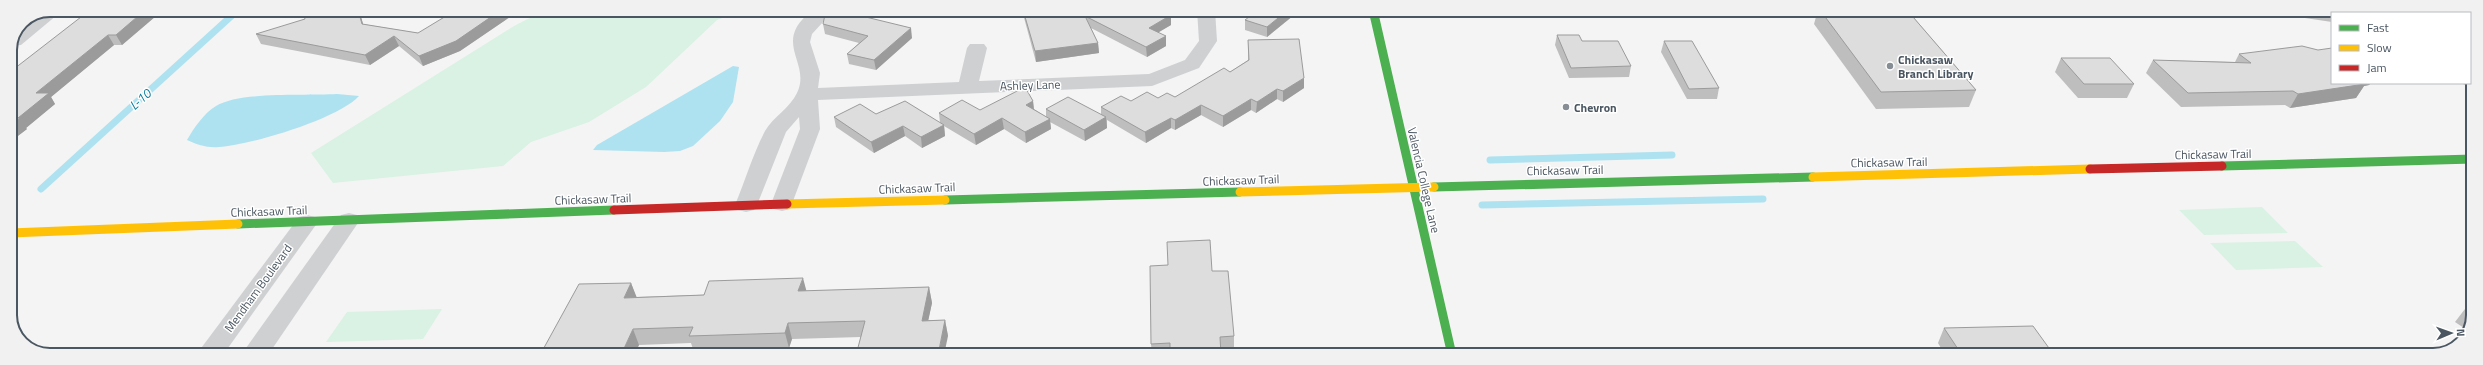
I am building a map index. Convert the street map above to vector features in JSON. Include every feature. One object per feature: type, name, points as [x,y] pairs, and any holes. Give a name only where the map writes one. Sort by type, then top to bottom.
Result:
[{"type":"street","points":[[782,204],[810,129],[807,94],[810,73],[801,42],[803,34],[816,17]]},
{"type":"street","name":"Ashley Lane","points":[[807,94],[1152,80],[1192,64],[1208,42],[1206,17]]},
{"type":"street","name":"Valencia College Lane","points":[[1375,17],[1450,348]]},
{"type":"street","points":[[21,36],[43,18]]},
{"type":"street","points":[[968,88],[977,48]]},
{"type":"street","points":[[746,205],[776,131],[807,94]]},
{"type":"street","name":"Chickasaw Trail","points":[[17,233],[746,205],[1414,186],[2466,159]]},
{"type":"street","points":[[259,348],[349,220]]},
{"type":"street","name":"Mendham Boulevard","points":[[214,348],[307,222]]},
{"type":"green space","points":[[531,17],[725,17],[717,20],[646,87],[589,122],[531,142],[503,166],[333,183],[311,153],[514,26]]},
{"type":"green space","points":[[2262,207],[2288,233],[2204,235],[2179,210]]},
{"type":"green space","points":[[2295,241],[2323,267],[2236,270],[2210,243]]},
{"type":"green space","points":[[442,309],[423,339],[326,342],[347,312]]},
{"type":"water","points":[[733,66],[739,67],[733,102],[720,121],[693,146],[680,151],[664,152],[593,150],[597,145]]},
{"type":"water","points":[[337,94],[359,96],[348,105],[314,122],[272,136],[233,145],[215,147],[203,146],[187,140],[207,113],[216,106],[227,101],[257,96]]},
{"type":"building","points":[[81,17],[137,17],[116,35],[108,35],[36,93],[49,93],[17,120],[17,67]]},
{"type":"building","points":[[305,17],[360,17],[362,24],[418,33],[444,17],[491,17],[456,41],[419,56],[394,36],[365,55],[256,34],[305,19]]},
{"type":"building","points":[[824,17],[866,17],[911,28],[874,60],[847,54],[868,36],[823,24]]},
{"type":"building","points":[[1025,17],[1085,17],[1098,43],[1035,51]]},
{"type":"building","points":[[1087,17],[1168,17],[1149,28],[1166,36],[1146,47]]},
{"type":"building","points":[[1249,17],[1279,17],[1267,27],[1245,20]]},
{"type":"building","name":"Chickasaw Branch Library","points":[[1825,17],[1913,17],[1976,90],[1881,92]]},
{"type":"building","points":[[1557,35],[1579,35],[1582,41],[1618,41],[1631,66],[1571,68]]},
{"type":"building","points":[[1299,39],[1304,78],[1283,91],[1277,89],[1257,102],[1251,99],[1223,116],[1201,105],[1175,120],[1171,118],[1145,132],[1101,107],[1121,96],[1131,101],[1147,92],[1158,98],[1167,93],[1175,97],[1224,68],[1230,72],[1249,60],[1248,40]]},
{"type":"building","points":[[1664,41],[1692,41],[1719,88],[1689,89]]},
{"type":"building","points":[[2302,46],[2318,50],[2331,48],[2331,84],[2365,84],[2298,94],[2293,91],[2188,93],[2153,60],[2251,63],[2239,54]]},
{"type":"building","points":[[2061,58],[2110,58],[2134,84],[2084,84]]},
{"type":"building","points":[[1025,87],[1033,101],[1026,105],[1050,119],[1025,132],[1002,118],[974,134],[939,113],[962,100],[980,110]]},
{"type":"building","points":[[1068,97],[1106,117],[1084,130],[1046,109]]},
{"type":"building","points":[[905,101],[944,125],[921,137],[903,126],[871,142],[834,117],[860,104],[876,114]]},
{"type":"building","points":[[1210,240],[1212,271],[1228,271],[1234,336],[1220,337],[1221,348],[1170,348],[1170,343],[1151,344],[1150,266],[1168,265],[1167,242]]},
{"type":"building","points":[[803,278],[798,291],[929,287],[922,321],[945,320],[939,348],[858,348],[865,321],[788,323],[785,333],[689,336],[693,327],[633,329],[624,348],[544,348],[579,284],[631,283],[624,298],[704,295],[709,281]]},
{"type":"building","points":[[2033,326],[2049,348],[1957,348],[1944,328]]},
{"type":"waterway","name":"L-10","points":[[41,189],[230,17]]},
{"type":"waterway","points":[[1490,160],[1672,155]]},
{"type":"waterway","points":[[1482,205],[1763,199]]},
{"type":"traffic: fast","points":[[1375,17],[1450,348]]},
{"type":"traffic: fast","points":[[2222,166],[2466,159]]},
{"type":"traffic: fast","points":[[1434,187],[1813,177]]},
{"type":"traffic: fast","points":[[945,200],[1240,192]]},
{"type":"traffic: fast","points":[[238,224],[614,210]]},
{"type":"traffic: slow","points":[[1813,177],[2090,169]]},
{"type":"traffic: slow","points":[[1240,192],[1434,187]]},
{"type":"traffic: slow","points":[[787,204],[945,200]]},
{"type":"traffic: slow","points":[[17,233],[238,224]]},
{"type":"traffic: jam","points":[[2090,169],[2222,166]]},
{"type":"traffic: jam","points":[[614,210],[787,204]]},
{"type":"place","name":"Chickasaw Branch Library","points":[[1890,66]]},
{"type":"place","name":"Chevron","points":[[1566,107]]}]
